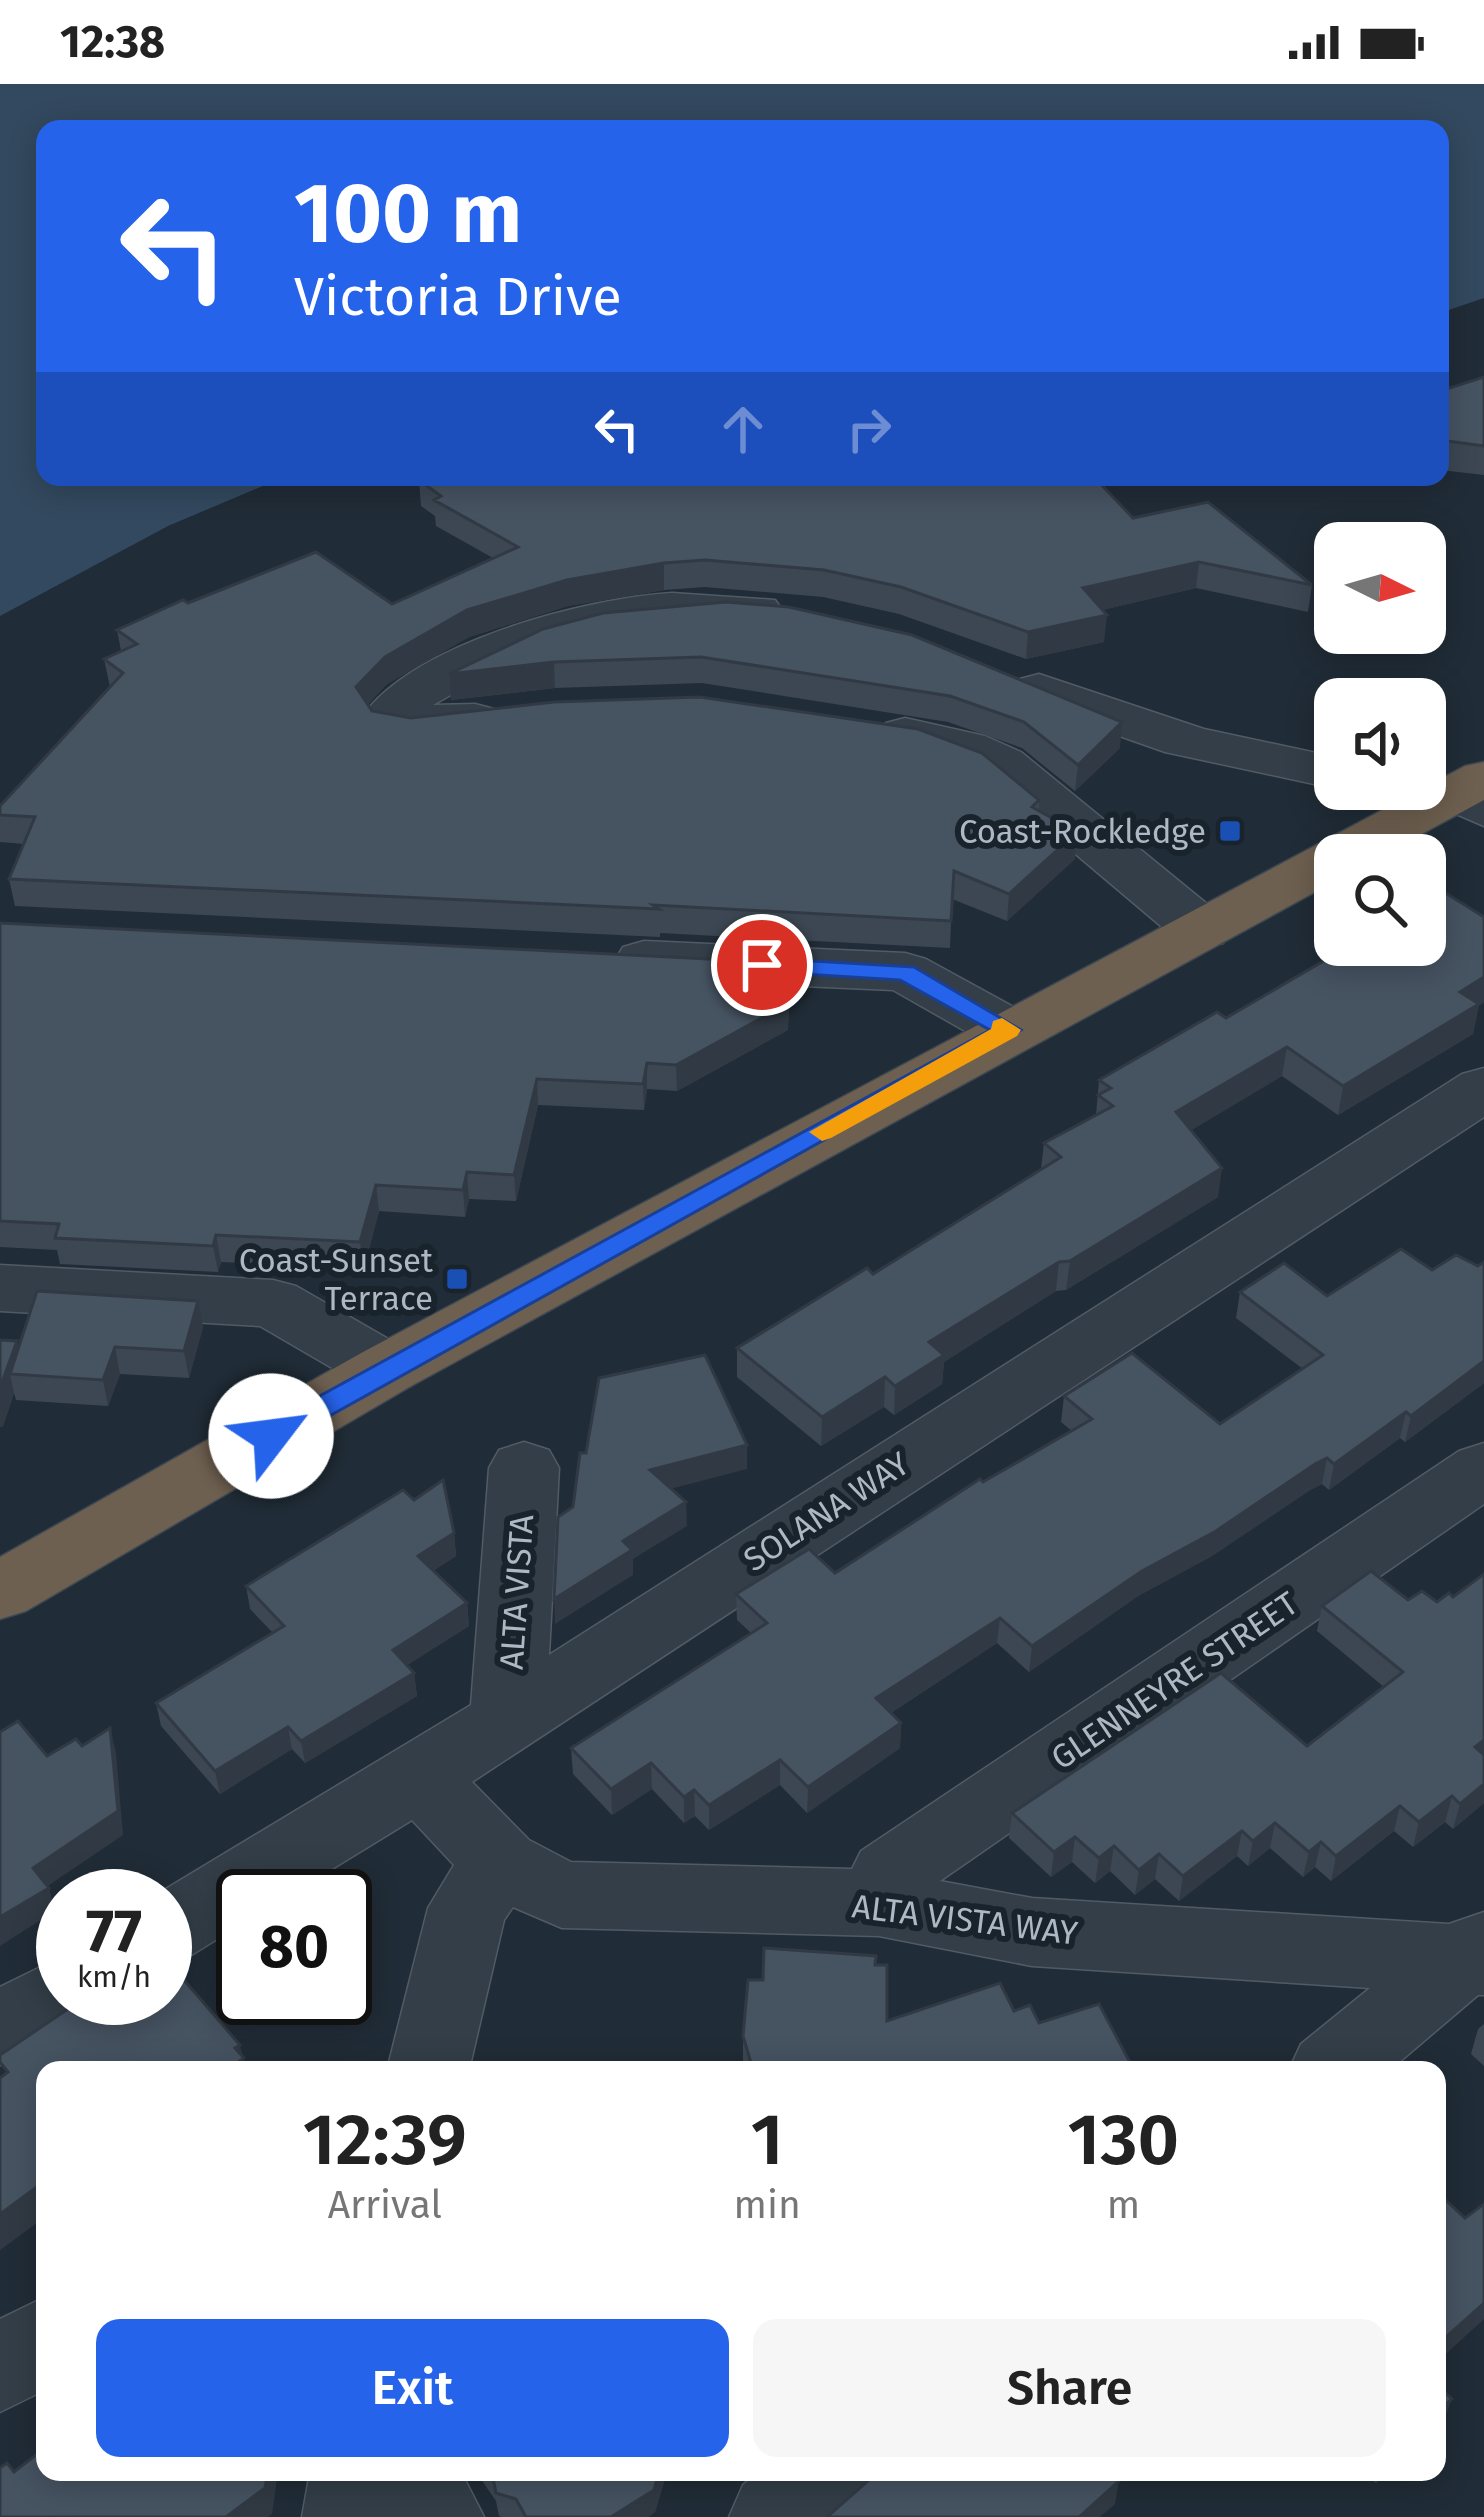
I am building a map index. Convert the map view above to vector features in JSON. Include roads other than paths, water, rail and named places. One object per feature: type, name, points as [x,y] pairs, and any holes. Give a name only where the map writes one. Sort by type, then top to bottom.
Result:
[{"type":"highway","points":[[1382,834],[1462,792]]},
{"type":"highway","points":[[0,1592],[387,1369],[1009,1030],[1314,870]]},
{"type":"street","points":[[519,714],[414,725],[394,723],[389,717],[410,697],[499,649],[570,621],[646,607],[800,614]]},
{"type":"street","points":[[989,670],[1123,724],[1314,769]]},
{"type":"street","points":[[863,728],[928,737],[1001,764],[1202,930]]},
{"type":"street","points":[[596,957],[905,973],[1009,1030]]},
{"type":"street","name":"SOLANA WAY","points":[[192,1914],[419,1778],[508,1715],[1484,1088]]},
{"type":"street","points":[[0,1288],[273,1304],[387,1369]]},
{"type":"street","name":"ALTA VISTA","points":[[508,1715],[524,1468]]},
{"type":"street","name":"GLENNEYRE STREET","points":[[878,1904],[889,1874],[1484,1469]]},
{"type":"street","name":"ALTA VISTA WAY","points":[[419,1778],[501,1863],[562,1895],[878,1904],[1032,1932],[1477,1955]]},
{"type":"street","points":[[430,2061],[467,1908],[501,1863]]},
{"type":"street","points":[[1342,2061],[1477,1955]]},
{"type":"street","points":[[0,2029],[36,2007]]},
{"type":"street","points":[[0,2370],[36,2345]]},
{"type":"street","points":[[348,2517],[354,2481]]},
{"type":"street","points":[[413,2481],[439,2517]]},
{"type":"street","points":[[775,2517],[820,2481]]},
{"type":"water","points":[[0,84],[1484,84],[1484,298],[1449,310],[1449,120],[36,120],[36,486],[263,486],[168,526],[0,616]]},
{"type":"place","name":"Coast-Rockledge","points":[[1230,831]]},
{"type":"place","name":"Coast-Sunset Terrace","points":[[457,1279]]}]
